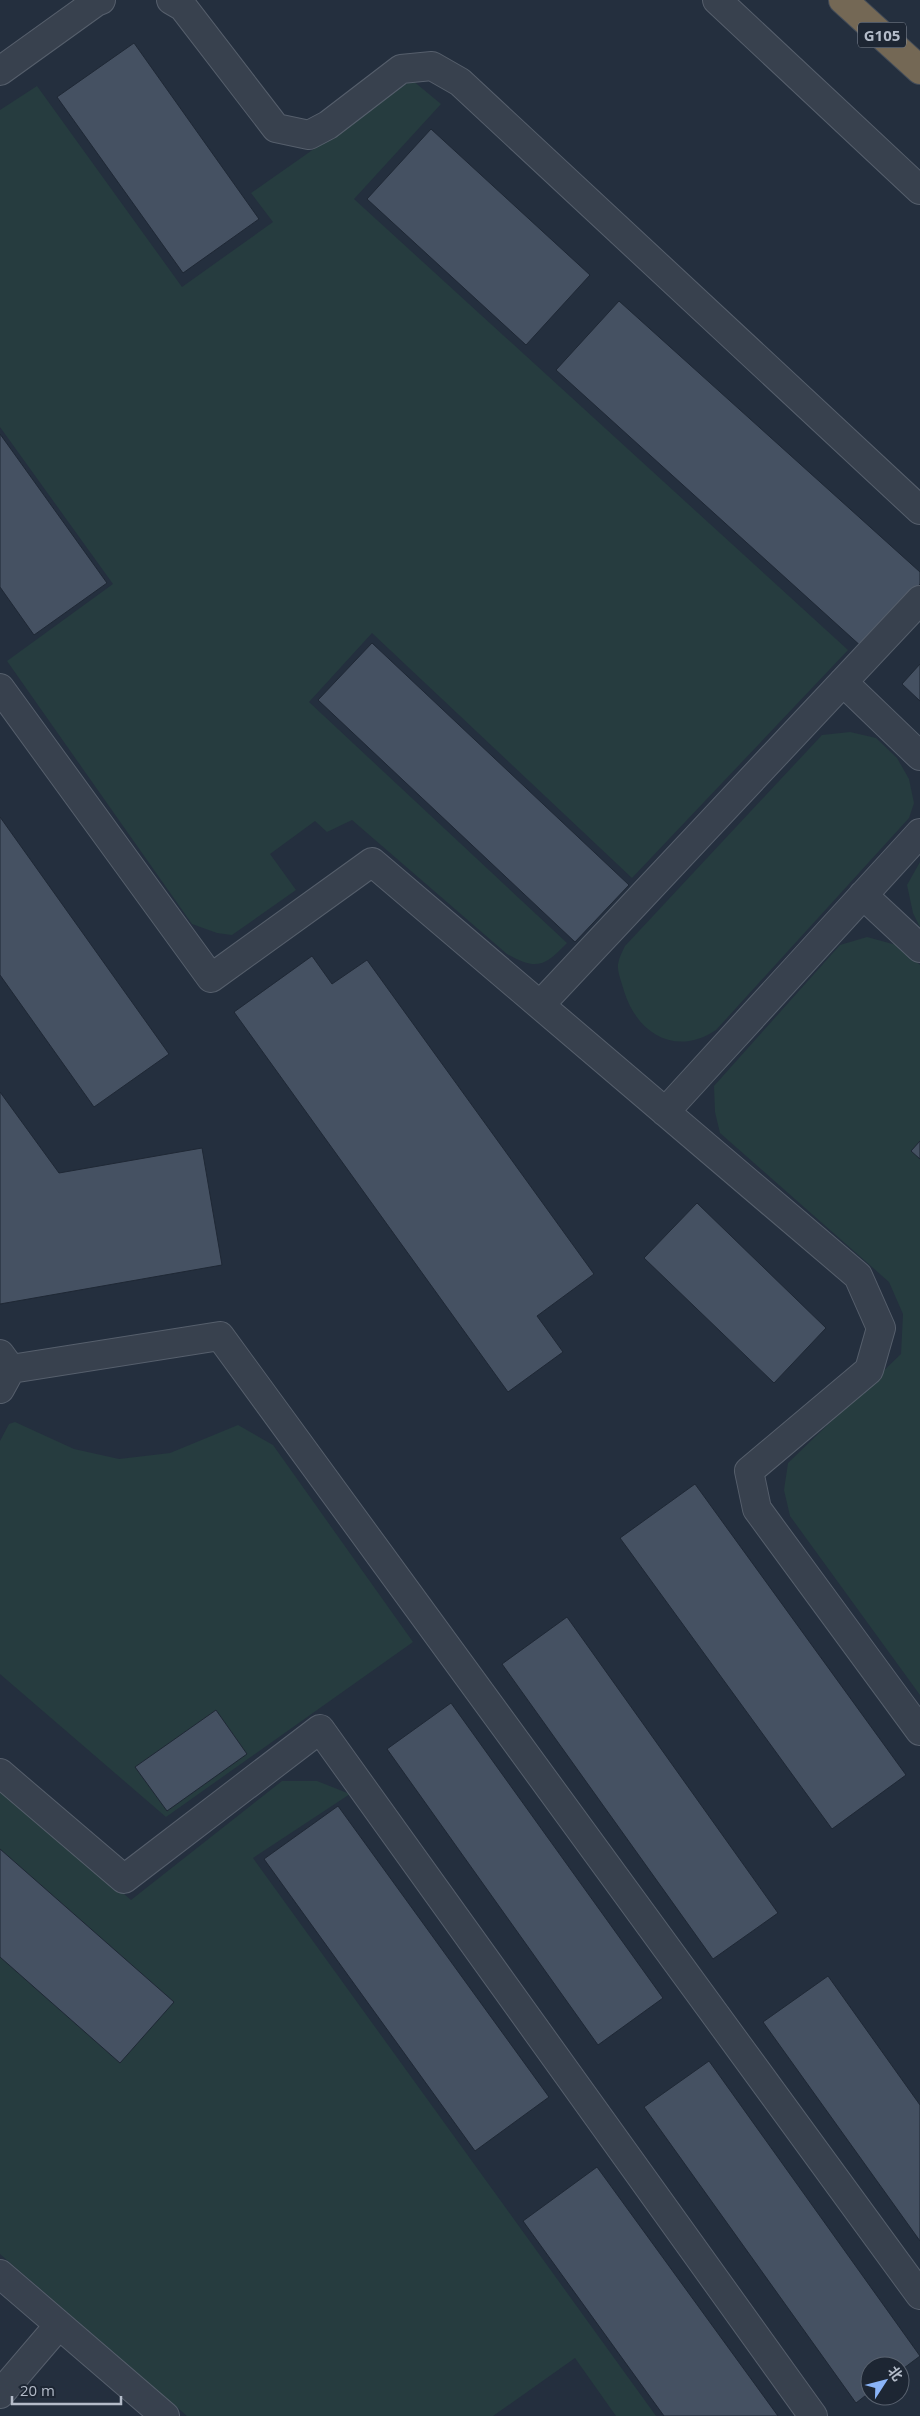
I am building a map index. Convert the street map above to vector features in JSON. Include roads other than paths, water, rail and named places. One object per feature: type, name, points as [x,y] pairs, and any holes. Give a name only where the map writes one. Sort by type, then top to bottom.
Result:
[{"type":"highway","name":"G105","points":[[844,0],[920,70]]},
{"type":"lane","points":[[0,71],[96,2],[102,0]]},
{"type":"lane","points":[[171,0],[183,6],[276,128],[309,135],[328,125],[401,69],[432,66],[460,82],[920,510]]},
{"type":"lane","points":[[717,0],[920,190]]},
{"type":"lane","points":[[540,1005],[920,600]]},
{"type":"lane","points":[[843,682],[920,756]]},
{"type":"lane","points":[[0,688],[211,978],[372,862],[858,1276],[880,1328],[869,1370],[749,1471],[757,1509],[920,1732]]},
{"type":"lane","points":[[665,1112],[920,833]]},
{"type":"lane","points":[[863,895],[920,948]]},
{"type":"lane","points":[[4,1371],[220,1336],[920,2295]]},
{"type":"lane","points":[[0,1773],[124,1879],[320,1729],[814,2416]]},
{"type":"lane","points":[[0,2274],[166,2416]]},
{"type":"lane","points":[[0,2394],[59,2325]]}]
